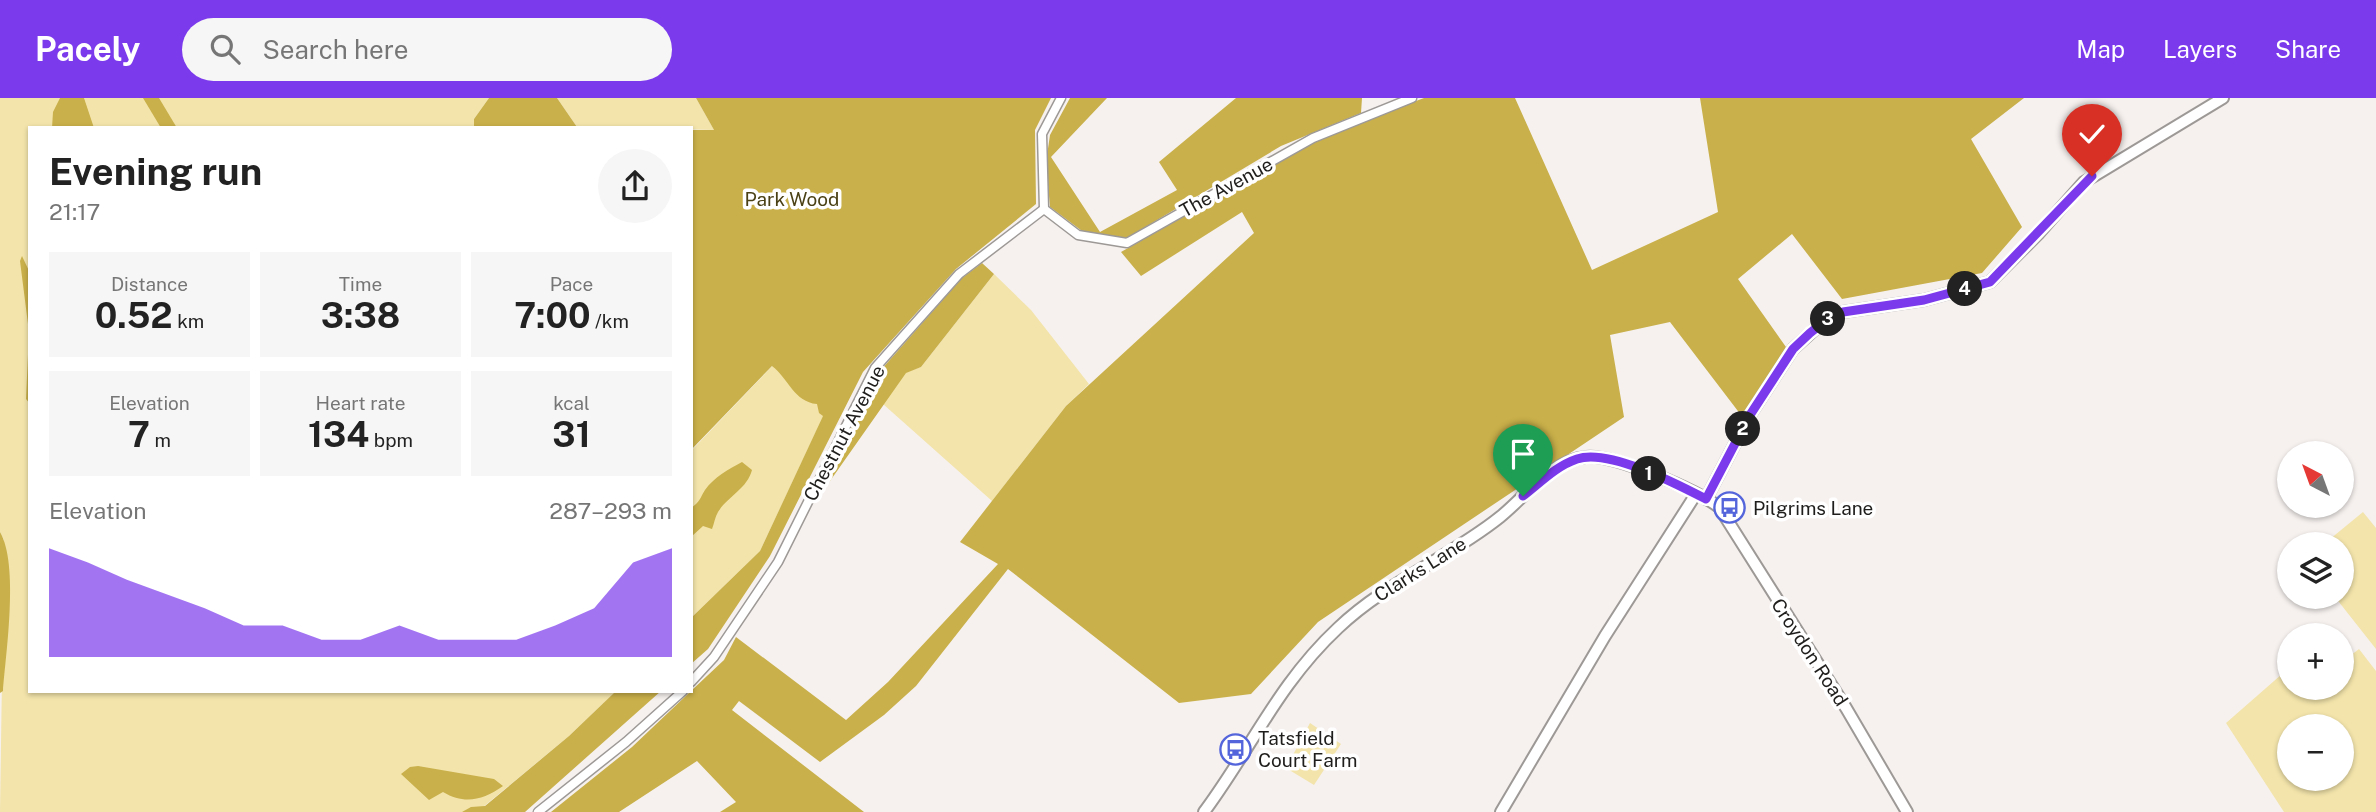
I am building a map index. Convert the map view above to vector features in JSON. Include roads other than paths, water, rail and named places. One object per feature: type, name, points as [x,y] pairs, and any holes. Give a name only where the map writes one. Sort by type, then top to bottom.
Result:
[{"type":"street","points":[[1044,209],[1042,134],[1061,98]]},
{"type":"street","name":"The Avenue","points":[[1044,209],[1078,235],[1127,243],[1313,138],[1412,98]]},
{"type":"street","points":[[1501,812],[1605,636],[1701,496],[1793,349],[1825,321],[1843,312],[1924,300],[1990,282],[2084,182],[2223,98]]},
{"type":"street","name":"Chestnut Avenue","points":[[693,680],[714,657],[778,562],[875,368],[960,274],[1044,209]]},
{"type":"street","name":"Clarks Lane","points":[[1204,812],[1225,784],[1278,695],[1339,626],[1385,590],[1500,517],[1556,470],[1577,459],[1596,456],[1630,466],[1701,496]]},
{"type":"street","name":"Croydon Road","points":[[1701,496],[1719,507],[1729,519],[1907,812]]},
{"type":"street","points":[[538,812],[635,735],[681,693]]},
{"type":"place","name":"Pilgrims Lane","points":[[1730,508]]},
{"type":"place","name":"Tatsfield Court Farm","points":[[1235,749]]},
{"type":"park label","name":"Park Wood","points":[[792,199]]}]
